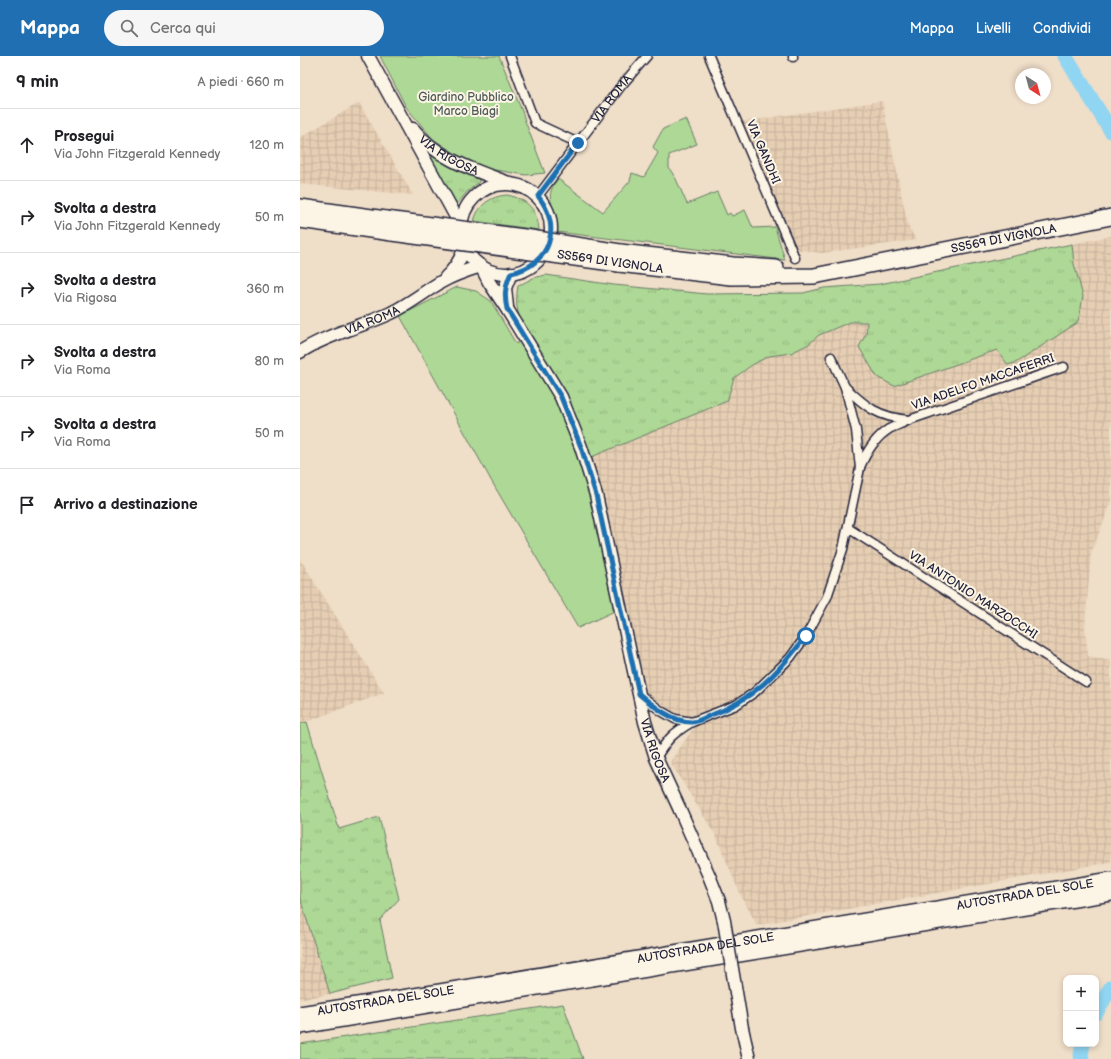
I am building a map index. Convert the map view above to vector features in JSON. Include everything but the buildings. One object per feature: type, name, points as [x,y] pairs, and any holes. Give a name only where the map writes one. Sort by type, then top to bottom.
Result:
[{"type":"highway","name":"SS569 DI VIGNOLA","points":[[300,207],[392,227]]},
{"type":"highway","name":"SS569 DI VIGNOLA","points":[[300,220],[524,237],[620,258],[803,270],[897,259],[1111,217]]},
{"type":"highway","name":"AUTOSTRADA DEL SOLE","points":[[300,1014],[1111,880]]},
{"type":"highway","name":"AUTOSTRADA DEL SOLE","points":[[300,1026],[1111,893]]},
{"type":"main road","name":"VIA RIGOSA","points":[[368,56],[461,226]]},
{"type":"main road","name":"VIA RIGOSA","points":[[397,110],[420,138],[443,156],[513,184]]},
{"type":"main road","points":[[498,184],[513,184],[527,188],[538,196],[544,203],[550,215],[550,241],[546,250],[534,264],[526,269],[511,273],[493,272],[481,266],[469,254],[462,236],[461,226],[463,217],[466,207],[473,198],[480,192],[498,184]]},
{"type":"main road","name":"VIA ROMA","points":[[300,352],[323,340],[390,313],[414,301],[441,282],[455,269],[461,259],[465,247]]},
{"type":"main road","name":"VIA RIGOSA","points":[[481,266],[489,282],[561,397],[581,447],[596,495],[645,722],[656,758],[719,901],[749,1059]]},
{"type":"main road","name":"VIA ROMA","points":[[441,282],[481,266]]},
{"type":"main road","name":"VIA RIGOSA","points":[[507,309],[505,288],[511,273]]},
{"type":"street","points":[[510,56],[535,123],[578,143]]},
{"type":"street","name":"VIA ROMA","points":[[538,196],[621,86],[647,56]]},
{"type":"street","name":"VIA GANDHI","points":[[709,56],[795,258]]},
{"type":"street","points":[[656,758],[666,742],[676,731],[692,722],[736,705],[755,692],[790,658],[806,636],[827,597],[843,549],[860,468],[856,430],[845,387],[831,357]]},
{"type":"street","name":"VIA ADELFO MACCAFERRI","points":[[860,468],[865,456],[877,440],[888,430],[909,420],[1064,367]]},
{"type":"street","name":"VIA ADELFO MACCAFERRI","points":[[845,387],[862,403],[875,412],[895,418],[909,420]]},
{"type":"street","name":"VIA ANTONIO MARZOCCHI","points":[[848,528],[1086,682]]},
{"type":"street","points":[[639,694],[661,711],[675,719],[692,722]]},
{"type":"shaded area","points":[[882,101],[908,226],[916,240],[822,253],[792,249],[733,123]]},
{"type":"shaded area","points":[[359,103],[413,195],[300,184],[300,136],[301,137]]},
{"type":"shaded area","points":[[1111,236],[1111,503],[1091,553],[1085,627],[1088,656],[1111,661],[1111,862],[757,925],[740,894],[716,836],[670,762],[697,723],[665,713],[639,698],[589,458],[727,401],[734,378],[752,365],[769,356],[791,353],[809,344],[819,335],[850,322],[867,322],[866,334],[894,386],[997,350],[1008,365],[1083,296],[1074,264],[1072,244]]},
{"type":"shaded area","points":[[300,559],[384,693],[300,724]]},
{"type":"shaded area","points":[[300,898],[330,994],[300,999]]},
{"type":"green space","name":"Giardino Pubblico Marco Biagi","points":[[380,56],[499,56],[522,111],[545,173],[526,175],[489,169],[456,154],[433,139],[406,107]]},
{"type":"green space","points":[[686,119],[697,144],[669,155],[669,168],[676,179],[687,204],[717,192],[727,215],[730,213],[732,216],[745,210],[753,228],[775,227],[785,260],[557,232],[550,195],[551,190],[558,179],[603,212],[630,181],[632,173],[644,177],[658,153],[653,147],[663,129]]},
{"type":"green space","points":[[428,152],[479,177],[479,182],[467,192],[458,203],[456,204],[426,153]]},
{"type":"green space","points":[[507,195],[520,199],[530,206],[536,216],[539,230],[474,221],[479,210],[486,202],[496,197]]},
{"type":"green space","points":[[1072,244],[1074,264],[1083,296],[1077,323],[1017,362],[1008,365],[997,350],[894,386],[877,377],[859,347],[866,334],[867,322],[850,322],[819,335],[809,344],[791,353],[769,356],[752,365],[734,378],[727,401],[589,458],[527,336],[517,306],[518,286],[533,278],[546,275],[614,285],[707,294],[803,293],[824,288],[880,284]]},
{"type":"green space","points":[[457,287],[476,291],[491,301],[516,344],[527,336],[564,402],[621,608],[578,628],[492,482],[400,316]]},
{"type":"green space","points":[[307,722],[339,829],[379,817],[399,899],[380,920],[392,978],[330,994],[300,898],[300,724]]},
{"type":"green space","points":[[563,1004],[583,1059],[300,1059],[300,1044]]},
{"type":"waterway","points":[[1065,56],[1111,131]]},
{"type":"waterway","points":[[1097,1011],[1111,987]]},
{"type":"waterway","points":[[1082,1047],[1082,1059]]},
{"type":"route","points":[[578,143],[538,196],[544,203],[550,215],[550,241],[546,250],[534,264],[520,272],[511,273],[505,288],[505,300],[507,309],[561,397],[581,447],[596,495],[639,694],[648,702],[675,719],[692,722],[736,705],[755,692],[790,658],[806,636]]}]
